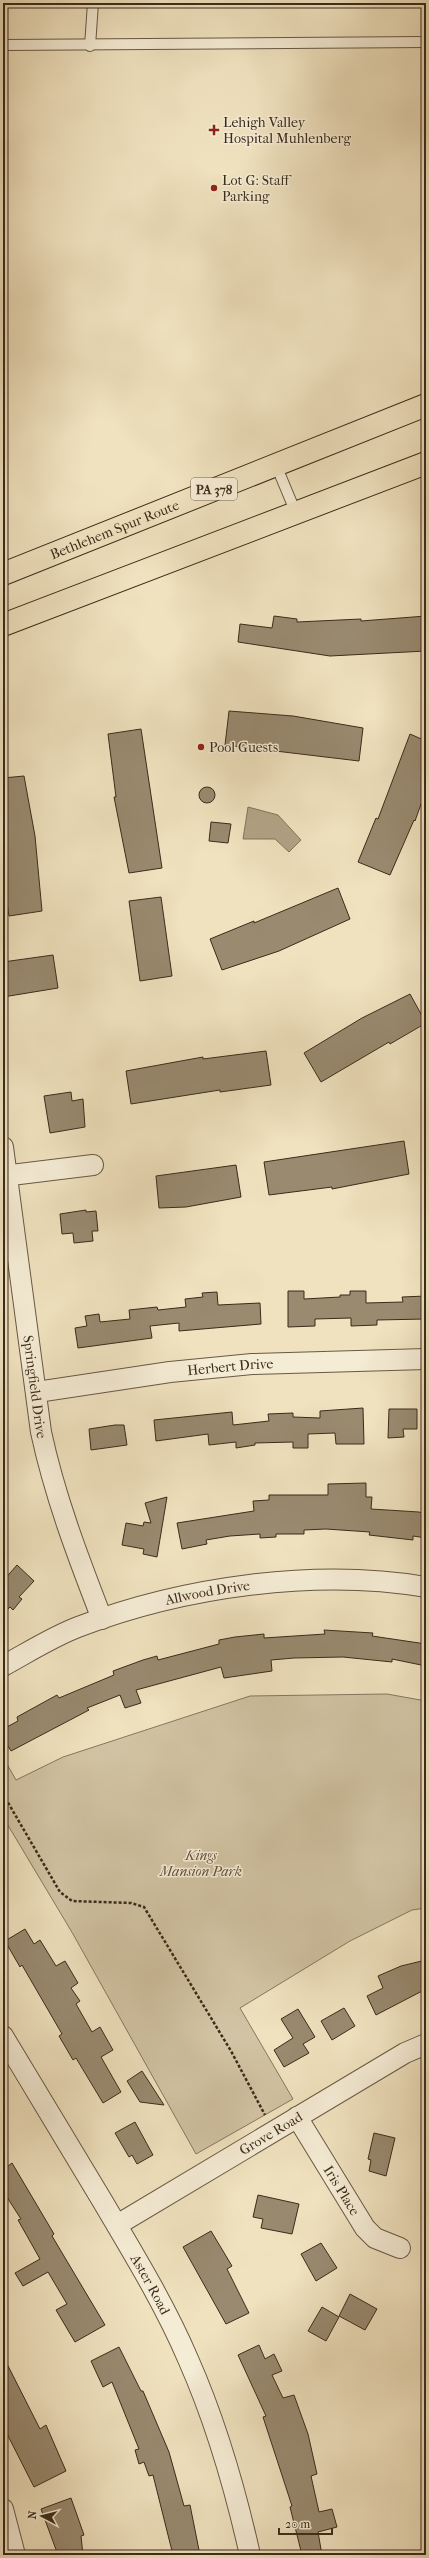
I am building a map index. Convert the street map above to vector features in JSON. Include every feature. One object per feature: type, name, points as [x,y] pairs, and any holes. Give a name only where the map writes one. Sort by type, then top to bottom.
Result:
[{"type":"highway","name":"Bethlehem Spur Route","points":[[3,574],[426,405]]},
{"type":"highway","points":[[3,625],[426,463]]},
{"type":"street","name":"Springfield Drive","points":[[3,1147],[5,1176],[49,1472],[61,1510],[102,1619]]},
{"type":"street","points":[[5,1176],[93,1165]]},
{"type":"street","name":"Herbert Drive","points":[[37,1392],[170,1372],[252,1364],[426,1359]]},
{"type":"street","name":"Allwood Drive","points":[[3,1666],[76,1628],[102,1619],[171,1600],[238,1587],[306,1581],[361,1580],[426,1587]]},
{"type":"street","name":"Aster Road","points":[[3,2036],[117,2225],[153,2288],[188,2358],[217,2430],[239,2505],[250,2555]]},
{"type":"street","name":"Grove Road","points":[[117,2225],[405,2053],[426,2044]]},
{"type":"street","name":"Iris Place","points":[[297,2117],[365,2228],[375,2238],[400,2248]]},
{"type":"street","points":[[3,2509],[15,2555]]},
{"type":"lane","points":[[90,46],[93,3]]},
{"type":"lane","points":[[3,45],[90,46],[426,42]]},
{"type":"lane","points":[[276,465],[296,513]]},
{"type":"path","points":[[3,1794],[60,1892],[67,1898],[72,1901],[131,1903],[144,1907],[227,2045],[274,2131]]},
{"type":"green space","name":"Kings Mansion Park","points":[[387,1694],[426,1701],[426,1908],[412,1910],[350,1941],[240,2008],[293,2099],[196,2154],[73,1934],[3,1817],[3,1757],[16,1780],[63,1757],[250,1696]]},
{"type":"shaded area","points":[[248,807],[278,815],[301,840],[289,852],[275,839],[243,839]]},
{"type":"building","points":[[274,616],[297,619],[297,622],[361,619],[361,621],[426,616],[426,651],[330,656],[238,642],[240,624],[272,628]]},
{"type":"building","points":[[229,711],[293,716],[363,728],[359,761],[225,745]]},
{"type":"building","points":[[141,729],[162,868],[129,873],[114,797],[116,797],[108,734]]},
{"type":"building","points":[[410,734],[426,741],[426,790],[415,821],[414,820],[390,875],[358,862],[376,818],[378,819]]},
{"type":"building","points":[[24,776],[35,836],[42,911],[9,916],[3,874],[3,778]]},
{"type":"building","points":[[204,787],[210,787],[215,792],[213,801],[210,803],[204,803],[199,798],[199,792]]},
{"type":"building","points":[[211,822],[231,824],[228,843],[209,841]]},
{"type":"building","points":[[338,888],[350,919],[279,951],[222,970],[210,939],[254,921],[254,923]]},
{"type":"building","points":[[161,897],[172,976],[140,981],[129,901]]},
{"type":"building","points":[[53,955],[58,988],[3,997],[3,962]]},
{"type":"building","points":[[410,994],[426,1023],[390,1044],[389,1042],[321,1082],[304,1053],[362,1018]]},
{"type":"building","points":[[266,1051],[271,1085],[220,1092],[220,1090],[131,1104],[126,1071],[203,1057],[203,1059]]},
{"type":"building","points":[[71,1092],[72,1101],[83,1099],[85,1127],[50,1133],[44,1096]]},
{"type":"building","points":[[404,1141],[409,1174],[332,1189],[332,1187],[269,1195],[264,1162]]},
{"type":"building","points":[[236,1165],[241,1197],[186,1207],[159,1208],[156,1176]]},
{"type":"building","points":[[86,1210],[86,1212],[96,1211],[98,1231],[92,1231],[93,1241],[74,1243],[73,1233],[62,1234],[60,1214]]},
{"type":"building","points":[[288,1291],[304,1291],[304,1299],[340,1297],[340,1295],[350,1295],[350,1291],[366,1291],[366,1303],[403,1302],[402,1297],[426,1296],[426,1319],[377,1320],[377,1325],[351,1326],[351,1318],[315,1319],[315,1326],[288,1327]]},
{"type":"building","points":[[217,1292],[218,1305],[260,1303],[261,1324],[179,1331],[179,1323],[150,1326],[152,1338],[78,1348],[75,1328],[87,1326],[85,1316],[99,1314],[100,1322],[130,1319],[129,1310],[157,1307],[158,1310],[186,1307],[185,1299],[203,1297],[202,1293]]},
{"type":"building","points":[[363,1408],[364,1444],[336,1444],[335,1433],[308,1434],[308,1448],[293,1448],[293,1442],[255,1443],[255,1445],[236,1448],[236,1442],[209,1445],[208,1434],[156,1441],[154,1420],[232,1412],[233,1425],[269,1421],[268,1414],[293,1413],[293,1417],[320,1418],[320,1411]]},
{"type":"building","points":[[389,1409],[417,1409],[417,1429],[403,1429],[404,1437],[388,1438]]},
{"type":"building","points":[[124,1425],[127,1445],[91,1450],[89,1429]]},
{"type":"building","points":[[366,1483],[366,1497],[372,1497],[371,1509],[419,1512],[426,1514],[426,1538],[413,1536],[413,1540],[369,1535],[370,1532],[326,1529],[304,1530],[304,1534],[276,1534],[276,1537],[260,1538],[260,1534],[230,1536],[206,1540],[207,1544],[182,1549],[177,1523],[254,1511],[253,1501],[269,1500],[269,1495],[328,1495],[328,1484]]},
{"type":"building","points":[[167,1497],[157,1557],[143,1554],[144,1549],[122,1545],[126,1523],[143,1526],[144,1522],[151,1523],[145,1503]]},
{"type":"building","points":[[17,1565],[34,1581],[19,1597],[22,1599],[13,1610],[10,1607],[3,1614],[3,1581]]},
{"type":"building","points":[[324,1630],[373,1633],[372,1636],[426,1644],[426,1666],[392,1659],[392,1662],[343,1657],[294,1658],[271,1660],[272,1671],[224,1678],[221,1667],[136,1690],[141,1703],[125,1708],[120,1695],[87,1708],[89,1710],[11,1751],[3,1738],[3,1729],[18,1721],[17,1717],[57,1695],[59,1698],[114,1675],[113,1671],[143,1660],[157,1656],[158,1660],[219,1644],[219,1640],[235,1637],[264,1634],[264,1638],[325,1634]]},
{"type":"building","points":[[25,1929],[34,1944],[40,1940],[56,1966],[65,1961],[78,1983],[71,1988],[80,2001],[76,2004],[92,2032],[100,2027],[113,2050],[101,2057],[121,2092],[103,2103],[76,2058],[73,2060],[59,2036],[62,2034],[22,1965],[20,1967],[5,1941]]},
{"type":"building","points":[[426,1960],[426,1989],[376,2015],[367,1996],[383,1988],[378,1976],[401,1966]]},
{"type":"building","points":[[344,2008],[355,2026],[332,2040],[321,2021]]},
{"type":"building","points":[[298,2009],[315,2037],[303,2044],[309,2053],[284,2067],[274,2050],[293,2038],[281,2019]]},
{"type":"building","points":[[142,2071],[164,2105],[140,2102],[127,2081]]},
{"type":"building","points":[[135,2122],[153,2155],[137,2164],[132,2155],[129,2157],[115,2133]]},
{"type":"building","points":[[374,2133],[395,2138],[386,2176],[369,2171],[371,2160],[368,2159]]},
{"type":"building","points":[[12,2163],[54,2234],[52,2236],[105,2325],[75,2342],[56,2310],[67,2304],[48,2272],[23,2286],[15,2273],[40,2259],[18,2220],[21,2219],[3,2191],[3,2170]]},
{"type":"building","points":[[258,2195],[299,2204],[292,2234],[261,2228],[263,2219],[253,2217]]},
{"type":"building","points":[[211,2231],[232,2266],[227,2269],[249,2313],[226,2324],[183,2247]]},
{"type":"building","points":[[321,2243],[337,2268],[316,2281],[301,2254]]},
{"type":"building","points":[[350,2294],[377,2309],[365,2330],[339,2316]]},
{"type":"building","points":[[322,2307],[339,2317],[326,2341],[308,2331]]},
{"type":"building","points":[[259,2345],[265,2359],[274,2354],[282,2371],[272,2375],[283,2398],[294,2395],[308,2434],[317,2474],[311,2476],[319,2512],[332,2509],[337,2527],[318,2532],[322,2555],[302,2555],[290,2507],[292,2506],[263,2417],[266,2416],[238,2355]]},
{"type":"building","points":[[119,2347],[141,2391],[143,2391],[169,2452],[184,2506],[190,2505],[200,2555],[173,2555],[153,2475],[149,2476],[144,2462],[139,2464],[135,2450],[139,2449],[112,2382],[103,2387],[91,2361]]},
{"type":"building","points":[[3,2356],[40,2429],[46,2425],[66,2471],[34,2487],[3,2426]]},
{"type":"building","points":[[71,2498],[84,2535],[81,2536],[83,2555],[58,2555],[41,2509]]},
{"type":"place","name":"Lehigh Valley Hospital Muhlenberg","points":[[214,130]]},
{"type":"place","name":"Lot G: Staff Parking","points":[[214,188]]},
{"type":"place","name":"Pool Guests","points":[[201,747]]}]
